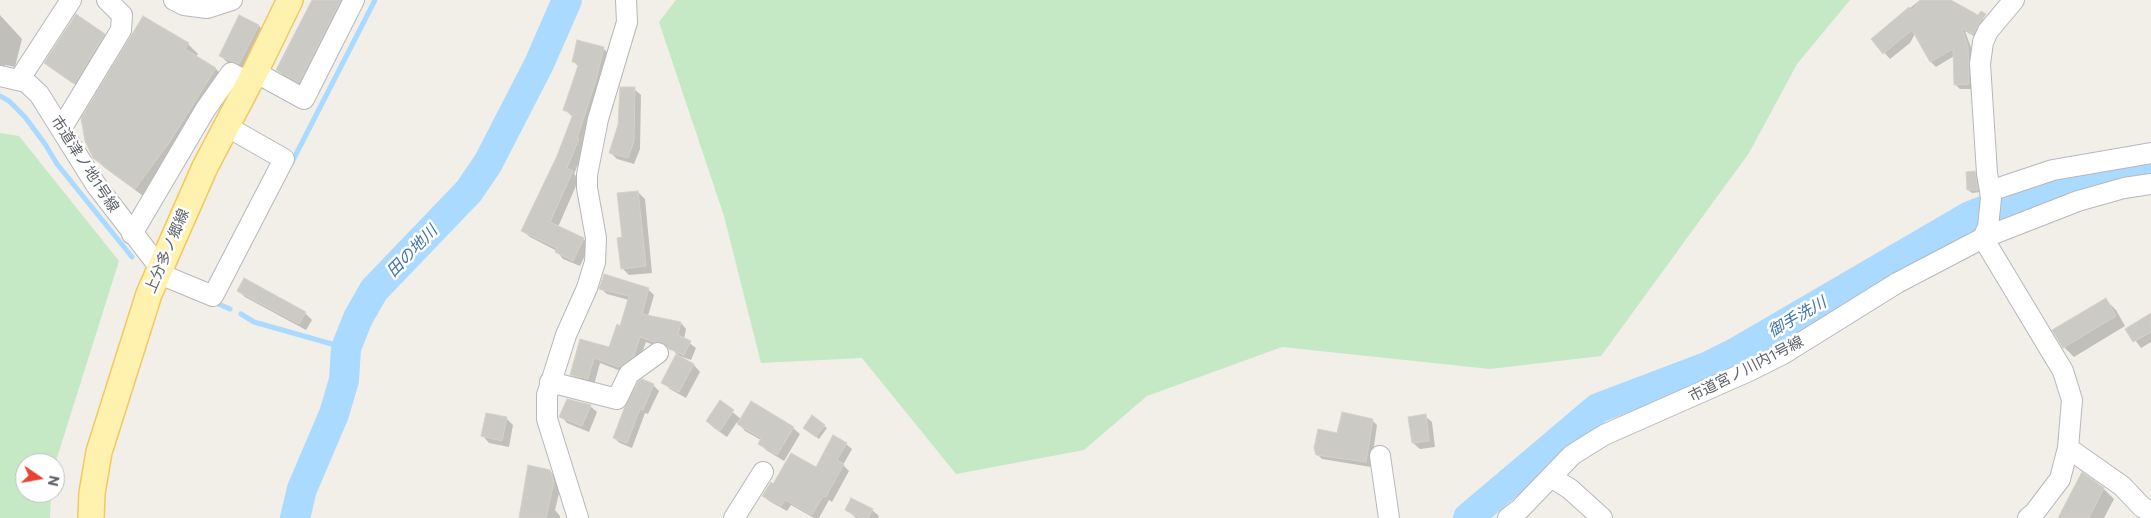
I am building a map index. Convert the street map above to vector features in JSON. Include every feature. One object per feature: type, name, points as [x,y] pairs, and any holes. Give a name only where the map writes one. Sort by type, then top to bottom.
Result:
[{"type":"main road","name":"上分多ノ郷線","points":[[91,518],[95,471],[103,437],[141,315],[183,212],[290,0]]},
{"type":"street","points":[[9,78],[71,0]]},
{"type":"street","points":[[61,128],[121,30],[122,15],[107,0]]},
{"type":"street","points":[[174,0],[184,5],[207,8],[232,0]]},
{"type":"street","points":[[132,234],[205,110],[231,74],[252,78],[304,99],[354,0]]},
{"type":"street","points":[[626,0],[627,22]]},
{"type":"street","points":[[578,518],[547,419],[546,406],[550,382],[566,335],[587,288],[595,262],[596,238],[587,188],[587,175],[598,120],[627,22],[637,0]]},
{"type":"street","points":[[2014,0],[1988,31],[1980,64],[1987,173],[1991,194],[1986,232],[2063,371],[2072,400],[2068,448],[2060,479],[2035,512],[2028,518]]},
{"type":"street","name":"市道津ノ地1号線","points":[[9,78],[32,87],[39,94],[82,165],[132,234],[160,268],[173,281],[213,296],[284,159],[226,126]]},
{"type":"street","points":[[1991,194],[2054,170],[2151,153]]},
{"type":"street","name":"市道宮ノ川内1号線","points":[[1508,518],[1520,509],[1572,455],[1604,434],[1701,394],[1783,354],[1897,283],[1986,232],[2078,201],[2124,188],[2151,184]]},
{"type":"street","points":[[550,382],[617,399],[629,374],[658,353]]},
{"type":"street","points":[[2068,448],[2122,486],[2142,507],[2151,512]]},
{"type":"street","points":[[1380,456],[1389,518]]},
{"type":"street","points":[[734,518],[763,472]]},
{"type":"street","points":[[1551,477],[1570,489],[1602,518]]},
{"type":"green space","points":[[676,0],[1850,0],[1797,64],[1749,153],[1601,356],[1490,369],[1282,347],[1147,396],[1084,450],[956,474],[862,358],[761,363],[724,216],[659,22]]},
{"type":"green space","points":[[0,133],[19,136],[119,261],[58,453],[15,453],[15,503],[51,503],[50,518],[0,518]]},
{"type":"building","points":[[312,0],[341,0],[299,83],[276,70]]},
{"type":"building","points":[[1920,0],[1951,0],[1978,15],[1981,11],[1986,14],[1973,34],[1962,28],[1968,47],[1969,84],[1954,85],[1953,49],[1930,62],[1912,30],[1883,54],[1871,39],[1909,7],[1912,11]]},
{"type":"building","points":[[76,14],[105,34],[74,84],[44,63]]},
{"type":"building","points":[[239,15],[259,25],[239,64],[219,56]]},
{"type":"building","points":[[143,16],[189,43],[185,49],[216,68],[169,143],[135,189],[93,158],[85,141],[81,118]]},
{"type":"building","points":[[577,40],[604,47],[596,80],[577,138],[579,139],[567,168],[573,171],[550,222],[584,238],[573,261],[555,252],[557,248],[521,231],[557,156],[573,114],[563,110],[579,63],[572,62]]},
{"type":"building","points":[[620,87],[635,87],[634,141],[628,158],[609,153],[618,125]]},
{"type":"building","points":[[1975,171],[1978,190],[1967,190],[1966,172]]},
{"type":"building","points":[[638,191],[646,266],[621,269],[617,238],[622,237],[617,193]]},
{"type":"building","points":[[604,274],[649,288],[642,314],[681,322],[678,335],[691,341],[684,355],[669,349],[662,342],[654,342],[640,337],[634,356],[619,367],[594,358],[588,379],[570,375],[580,339],[609,347],[617,324],[620,326],[629,296],[599,289]]},
{"type":"building","points":[[244,278],[306,312],[299,324],[237,291]]},
{"type":"building","points":[[2106,298],[2116,316],[2063,348],[2052,330]]},
{"type":"building","points":[[2151,313],[2151,332],[2133,342],[2125,329]]},
{"type":"building","points":[[676,354],[694,364],[679,392],[661,383]]},
{"type":"building","points":[[642,379],[654,384],[643,410],[640,409],[627,443],[613,438],[624,409],[638,382]]},
{"type":"building","points":[[567,399],[591,405],[582,426],[559,417]]},
{"type":"building","points":[[720,400],[734,410],[720,431],[706,421]]},
{"type":"building","points":[[751,401],[794,427],[777,455],[758,444],[761,438],[737,424]]},
{"type":"building","points":[[1342,412],[1373,419],[1366,462],[1316,455],[1314,448],[1318,429],[1337,433]]},
{"type":"building","points":[[486,413],[507,417],[502,441],[481,436]]},
{"type":"building","points":[[1426,414],[1429,441],[1412,443],[1408,417]]},
{"type":"building","points":[[812,415],[825,425],[816,437],[803,428]]},
{"type":"building","points":[[833,435],[847,443],[837,460],[844,464],[826,497],[823,496],[812,515],[785,500],[781,506],[762,496],[771,482],[773,484],[791,453],[816,467]]},
{"type":"building","points":[[528,465],[550,470],[554,482],[546,518],[519,518]]},
{"type":"building","points":[[2082,472],[2104,488],[2089,518],[2058,518]]},
{"type":"building","points":[[851,498],[873,509],[868,518],[860,518],[845,510]]},
{"type":"waterway","points":[[291,164],[375,0]]},
{"type":"waterway","name":"田の地川","points":[[295,518],[302,489],[334,414],[344,380],[346,348],[358,318],[374,290],[469,191],[488,163],[539,64],[567,0]]},
{"type":"waterway","points":[[0,96],[9,101],[25,117],[57,164],[132,257]]},
{"type":"waterway","name":"御手洗川","points":[[1468,518],[1598,408],[1709,366],[1735,353],[1970,216],[2063,180],[2120,170],[2151,167]]},
{"type":"waterway","points":[[214,302],[230,309]]},
{"type":"waterway","points":[[241,314],[254,322],[346,348]]}]
